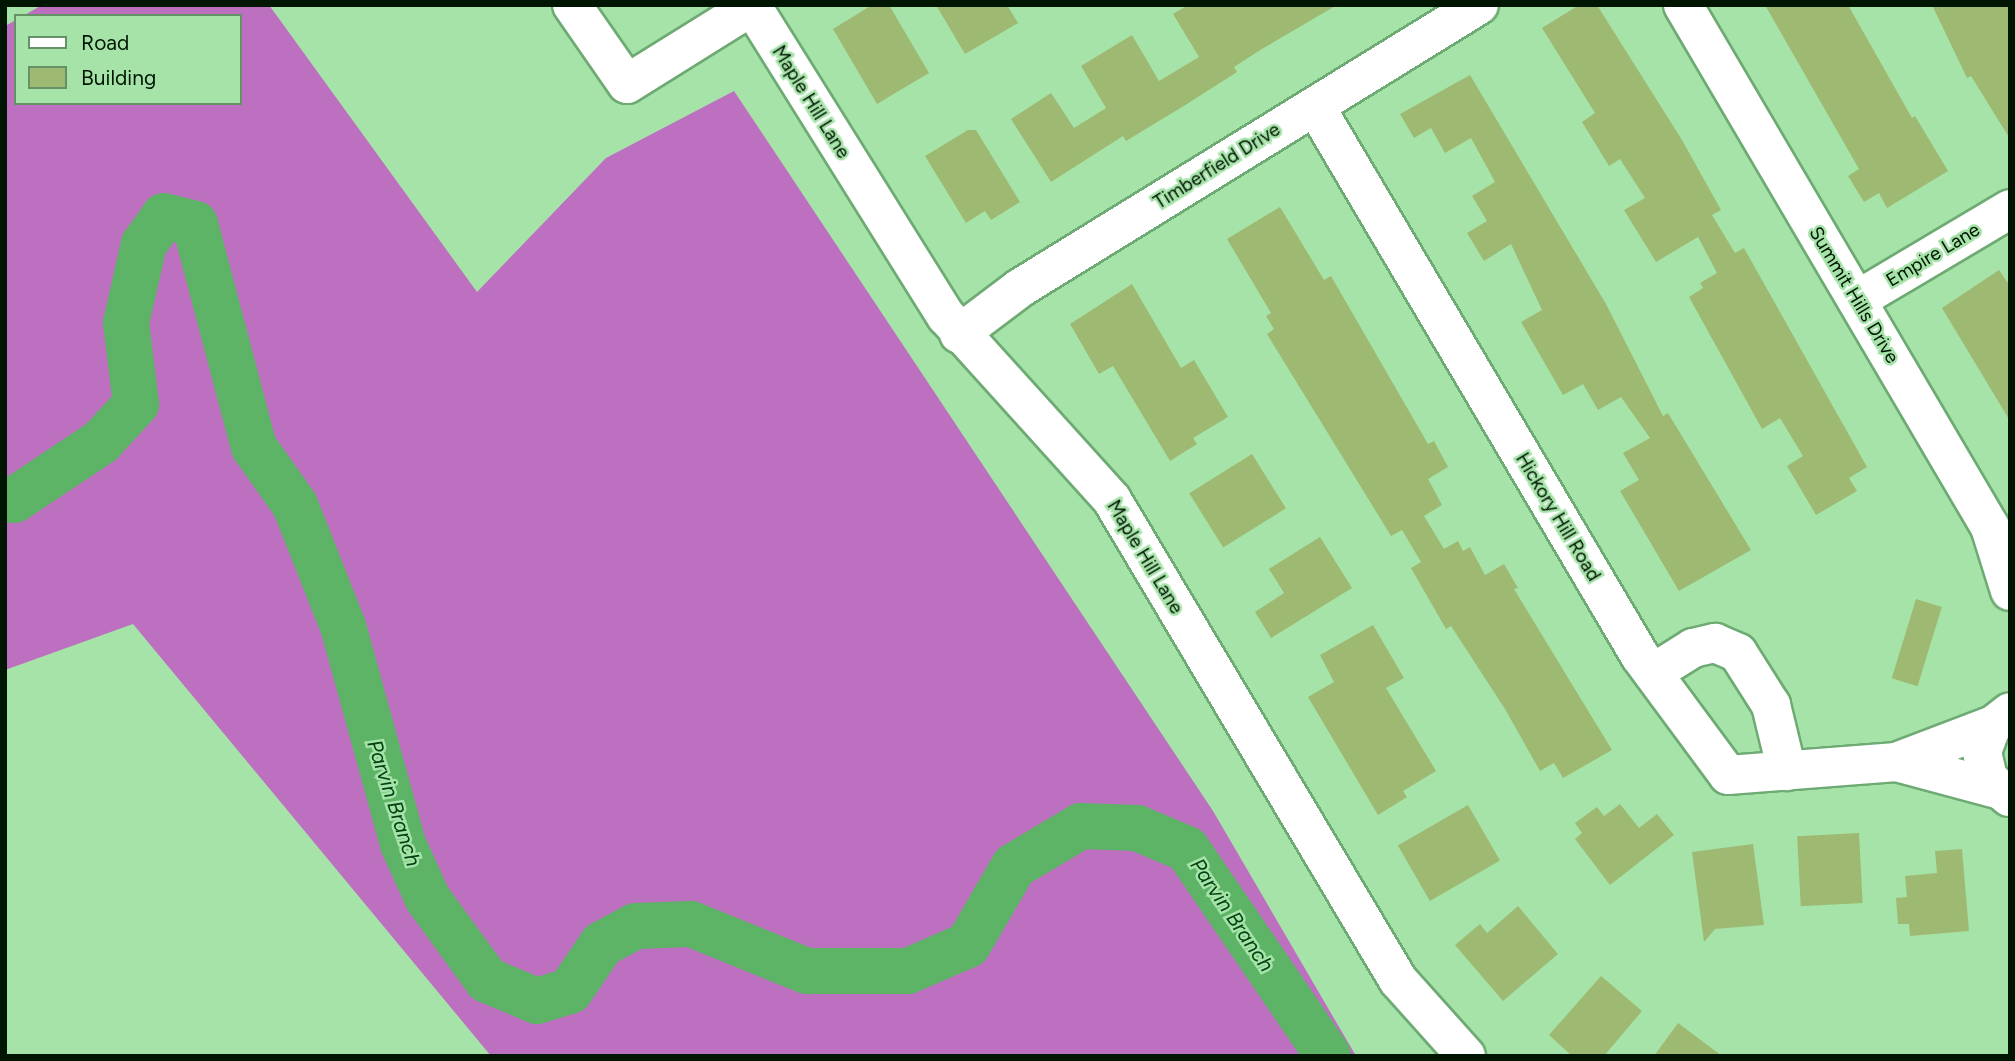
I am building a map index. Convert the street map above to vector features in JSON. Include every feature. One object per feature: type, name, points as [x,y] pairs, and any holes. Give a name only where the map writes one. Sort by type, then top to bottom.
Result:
[{"type":"street","points":[[572,5],[627,84],[753,6]]},
{"type":"street","name":"Timberfield Drive","points":[[959,334],[1020,288],[1315,106],[1435,17],[1479,5]]},
{"type":"street","name":"Summit Hills Drive","points":[[1683,5],[1990,527],[2010,590]]},
{"type":"street","name":"Maple Hill Lane","points":[[753,6],[920,280],[959,334],[1112,500],[1398,980],[1466,1056]]},
{"type":"street","name":"Hickory Hill Road","points":[[1315,106],[1653,673],[1728,775],[1896,762],[1999,720]]},
{"type":"street","name":"Empire Lane","points":[[1857,300],[2010,209]]},
{"type":"street","points":[[1653,673],[1693,648],[1715,643],[1738,653],[1771,705],[1787,771]]},
{"type":"street","points":[[2005,797],[1982,758],[1999,720],[2010,679]]},
{"type":"street","name":"Hickory Hill Road","points":[[1896,762],[2005,797]]},
{"type":"shaded area","points":[[42,5],[269,5],[477,292],[606,158],[734,91],[1213,811],[1356,1056],[491,1056],[133,624],[5,670],[5,26],[14,21],[14,105],[242,105],[242,14],[26,14]]},
{"type":"building","points":[[872,5],[889,5],[929,73],[877,104],[833,29]]},
{"type":"building","points":[[936,5],[1007,5],[1018,23],[965,54]]},
{"type":"building","points":[[1188,5],[1337,5],[1234,67],[1237,72],[1187,104],[1126,141],[1123,136],[1051,182],[1011,119],[1051,93],[1074,128],[1106,108],[1081,66],[1132,35],[1159,81],[1199,57],[1173,14]]},
{"type":"building","points":[[1579,5],[1597,5],[1682,140],[1721,210],[1712,215],[1735,253],[1744,248],[1867,467],[1849,478],[1857,491],[1816,515],[1787,466],[1803,456],[1780,418],[1762,429],[1689,297],[1703,288],[1700,283],[1717,273],[1698,237],[1656,262],[1624,210],[1645,198],[1620,159],[1609,166],[1582,122],[1595,113],[1542,28]]},
{"type":"building","points":[[1765,5],[1848,5],[1912,118],[1915,116],[1948,171],[1887,208],[1879,193],[1864,202],[1848,176],[1859,169]]},
{"type":"building","points":[[1932,5],[2010,5],[2010,139],[1971,76],[1967,78]]},
{"type":"building","points":[[1470,75],[1606,304],[1663,416],[1668,413],[1751,550],[1679,591],[1620,491],[1639,480],[1623,453],[1650,438],[1621,397],[1598,410],[1583,384],[1563,395],[1521,322],[1542,310],[1511,244],[1484,261],[1467,233],[1487,221],[1472,196],[1495,182],[1471,138],[1445,153],[1431,128],[1414,138],[1400,114]]},
{"type":"building","points":[[968,130],[976,130],[1020,202],[991,220],[985,211],[966,223],[925,156]]},
{"type":"building","points":[[1280,207],[1324,280],[1331,276],[1428,444],[1434,441],[1448,467],[1428,479],[1442,505],[1424,516],[1444,549],[1458,541],[1463,551],[1470,547],[1485,575],[1504,564],[1518,588],[1514,589],[1612,750],[1563,778],[1554,763],[1540,771],[1505,709],[1451,626],[1446,629],[1411,568],[1421,562],[1402,530],[1391,536],[1267,334],[1274,329],[1266,316],[1271,313],[1227,239]]},
{"type":"building","points":[[1999,270],[2010,286],[2010,421],[1942,308]]},
{"type":"building","points":[[1132,284],[1181,368],[1194,360],[1228,417],[1193,438],[1197,444],[1170,461],[1113,366],[1099,374],[1070,324]]},
{"type":"building","points":[[1252,454],[1286,508],[1223,547],[1189,493]]},
{"type":"building","points":[[1320,537],[1352,588],[1271,638],[1255,612],[1284,593],[1269,569]]},
{"type":"building","points":[[1916,599],[1942,607],[1918,686],[1892,678]]},
{"type":"building","points":[[1373,625],[1404,678],[1386,688],[1436,771],[1403,791],[1407,797],[1378,815],[1308,697],[1334,682],[1320,655]]},
{"type":"building","points":[[1620,804],[1639,828],[1657,814],[1674,835],[1610,885],[1575,839],[1582,833],[1575,823],[1597,807],[1604,816]]},
{"type":"building","points":[[1468,805],[1500,860],[1430,901],[1398,845]]},
{"type":"building","points":[[1859,833],[1863,903],[1801,906],[1797,836]]},
{"type":"building","points":[[1753,844],[1764,925],[1715,929],[1704,942],[1692,852]]},
{"type":"building","points":[[1962,849],[1969,931],[1910,936],[1909,924],[1898,924],[1896,898],[1907,897],[1905,876],[1937,873],[1935,851]]},
{"type":"building","points":[[1518,906],[1558,954],[1503,1001],[1455,945],[1480,924],[1487,933]]},
{"type":"building","points":[[1601,976],[1642,1011],[1604,1056],[1572,1056],[1549,1035]]},
{"type":"building","points":[[1678,1023],[1722,1056],[1654,1056]]},
{"type":"waterway","name":"Parvin Branch","points":[[5,499],[14,500],[101,442],[136,404],[126,323],[144,244],[164,216],[195,224],[254,447],[295,505],[343,626],[403,844],[428,899],[487,980],[537,1001],[570,991],[602,944],[636,926],[691,924],[807,971],[908,971],[968,945],[1014,866],[1081,826],[1137,828],[1187,849],[1328,1056]]}]
